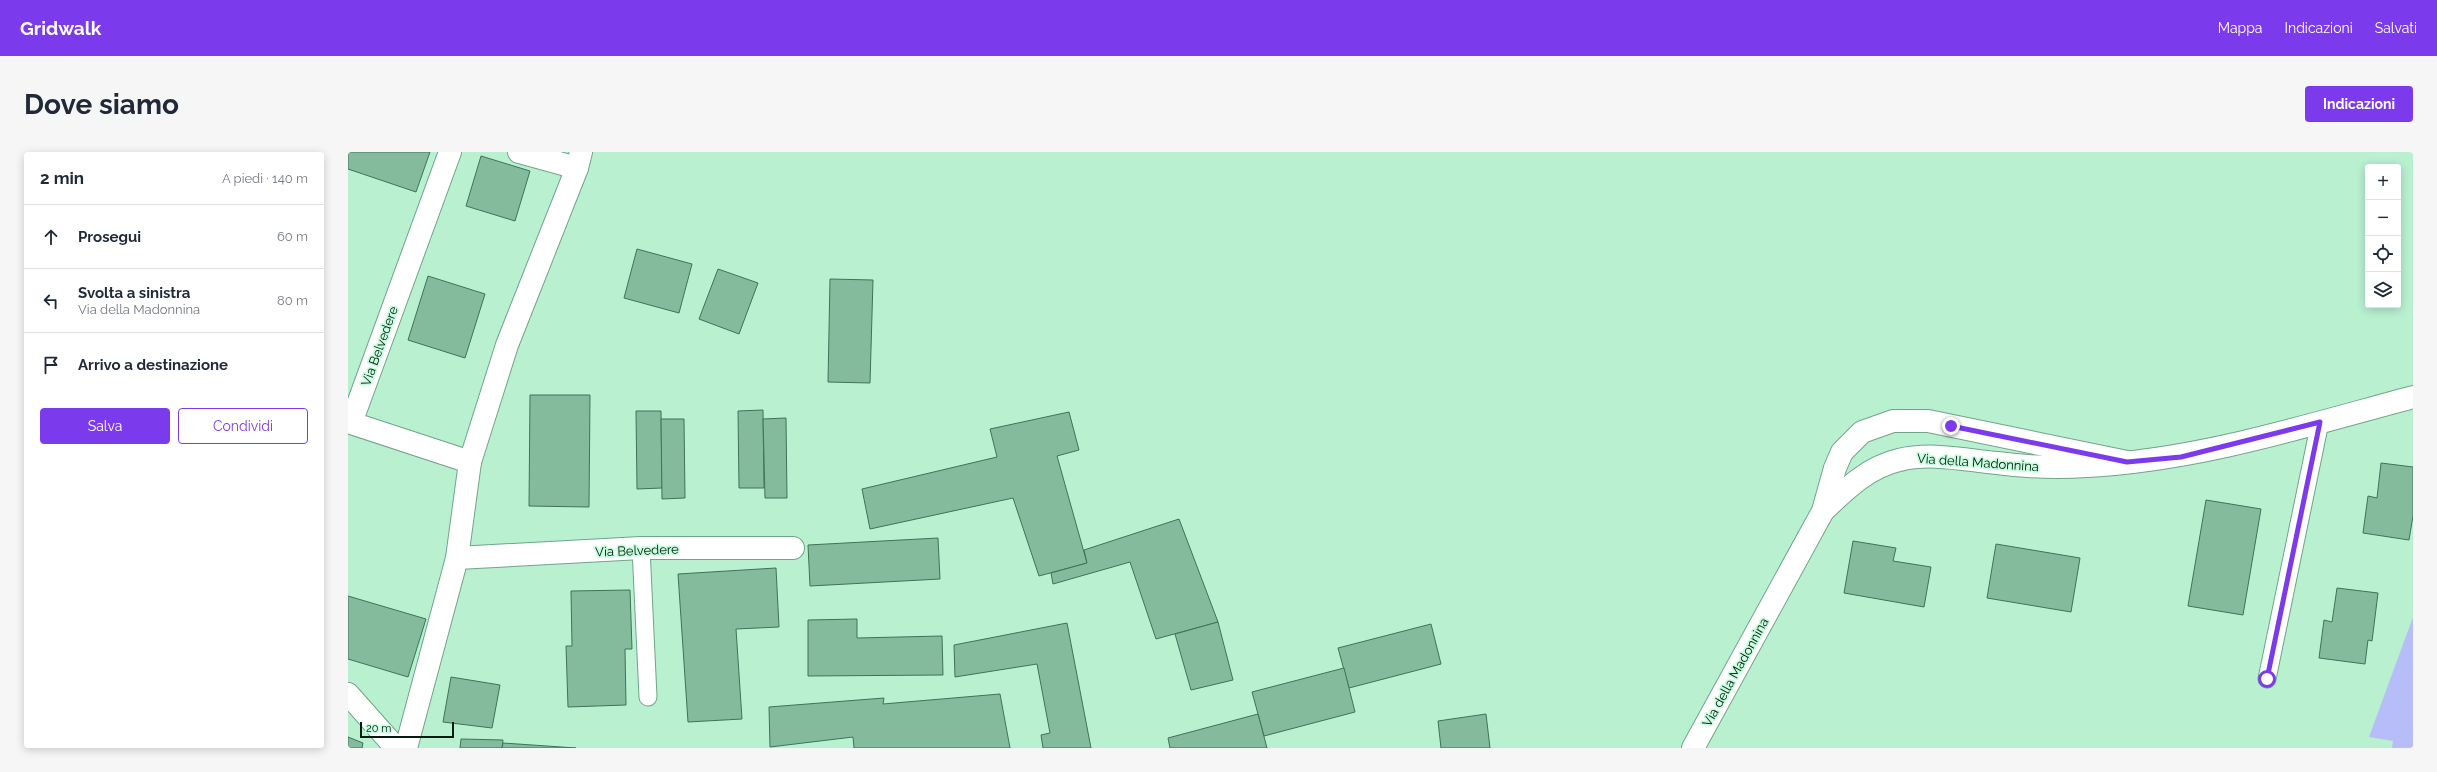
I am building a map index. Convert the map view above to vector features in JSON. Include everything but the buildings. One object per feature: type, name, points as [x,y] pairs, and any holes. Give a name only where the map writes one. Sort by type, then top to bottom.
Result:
[{"type":"street","name":"Via Belvedere","points":[[450,152],[351,423],[470,462]]},
{"type":"street","points":[[406,748],[457,558],[470,462],[507,345],[579,160],[519,152]]},
{"type":"street","name":"Via della Madonnina","points":[[1823,511],[1864,475],[1886,463],[1911,457],[1941,457],[2040,467],[2087,466],[2181,457],[2413,397]]},
{"type":"street","name":"Via della Madonnina","points":[[1693,748],[1823,511],[1835,468],[1842,452],[1862,432],[1893,420],[1928,421],[2127,462]]},
{"type":"street","name":"Via Belvedere","points":[[457,558],[641,548],[793,548]]},
{"type":"street","points":[[348,694],[396,748]]},
{"type":"lane","points":[[2267,679],[2320,422]]},
{"type":"lane","points":[[641,548],[648,697]]},
{"type":"shaded area","points":[[2413,617],[2413,748],[2392,748],[2393,741],[2369,737]]},
{"type":"route","points":[[1951,426],[2127,462],[2181,457],[2320,422],[2267,679]]}]
